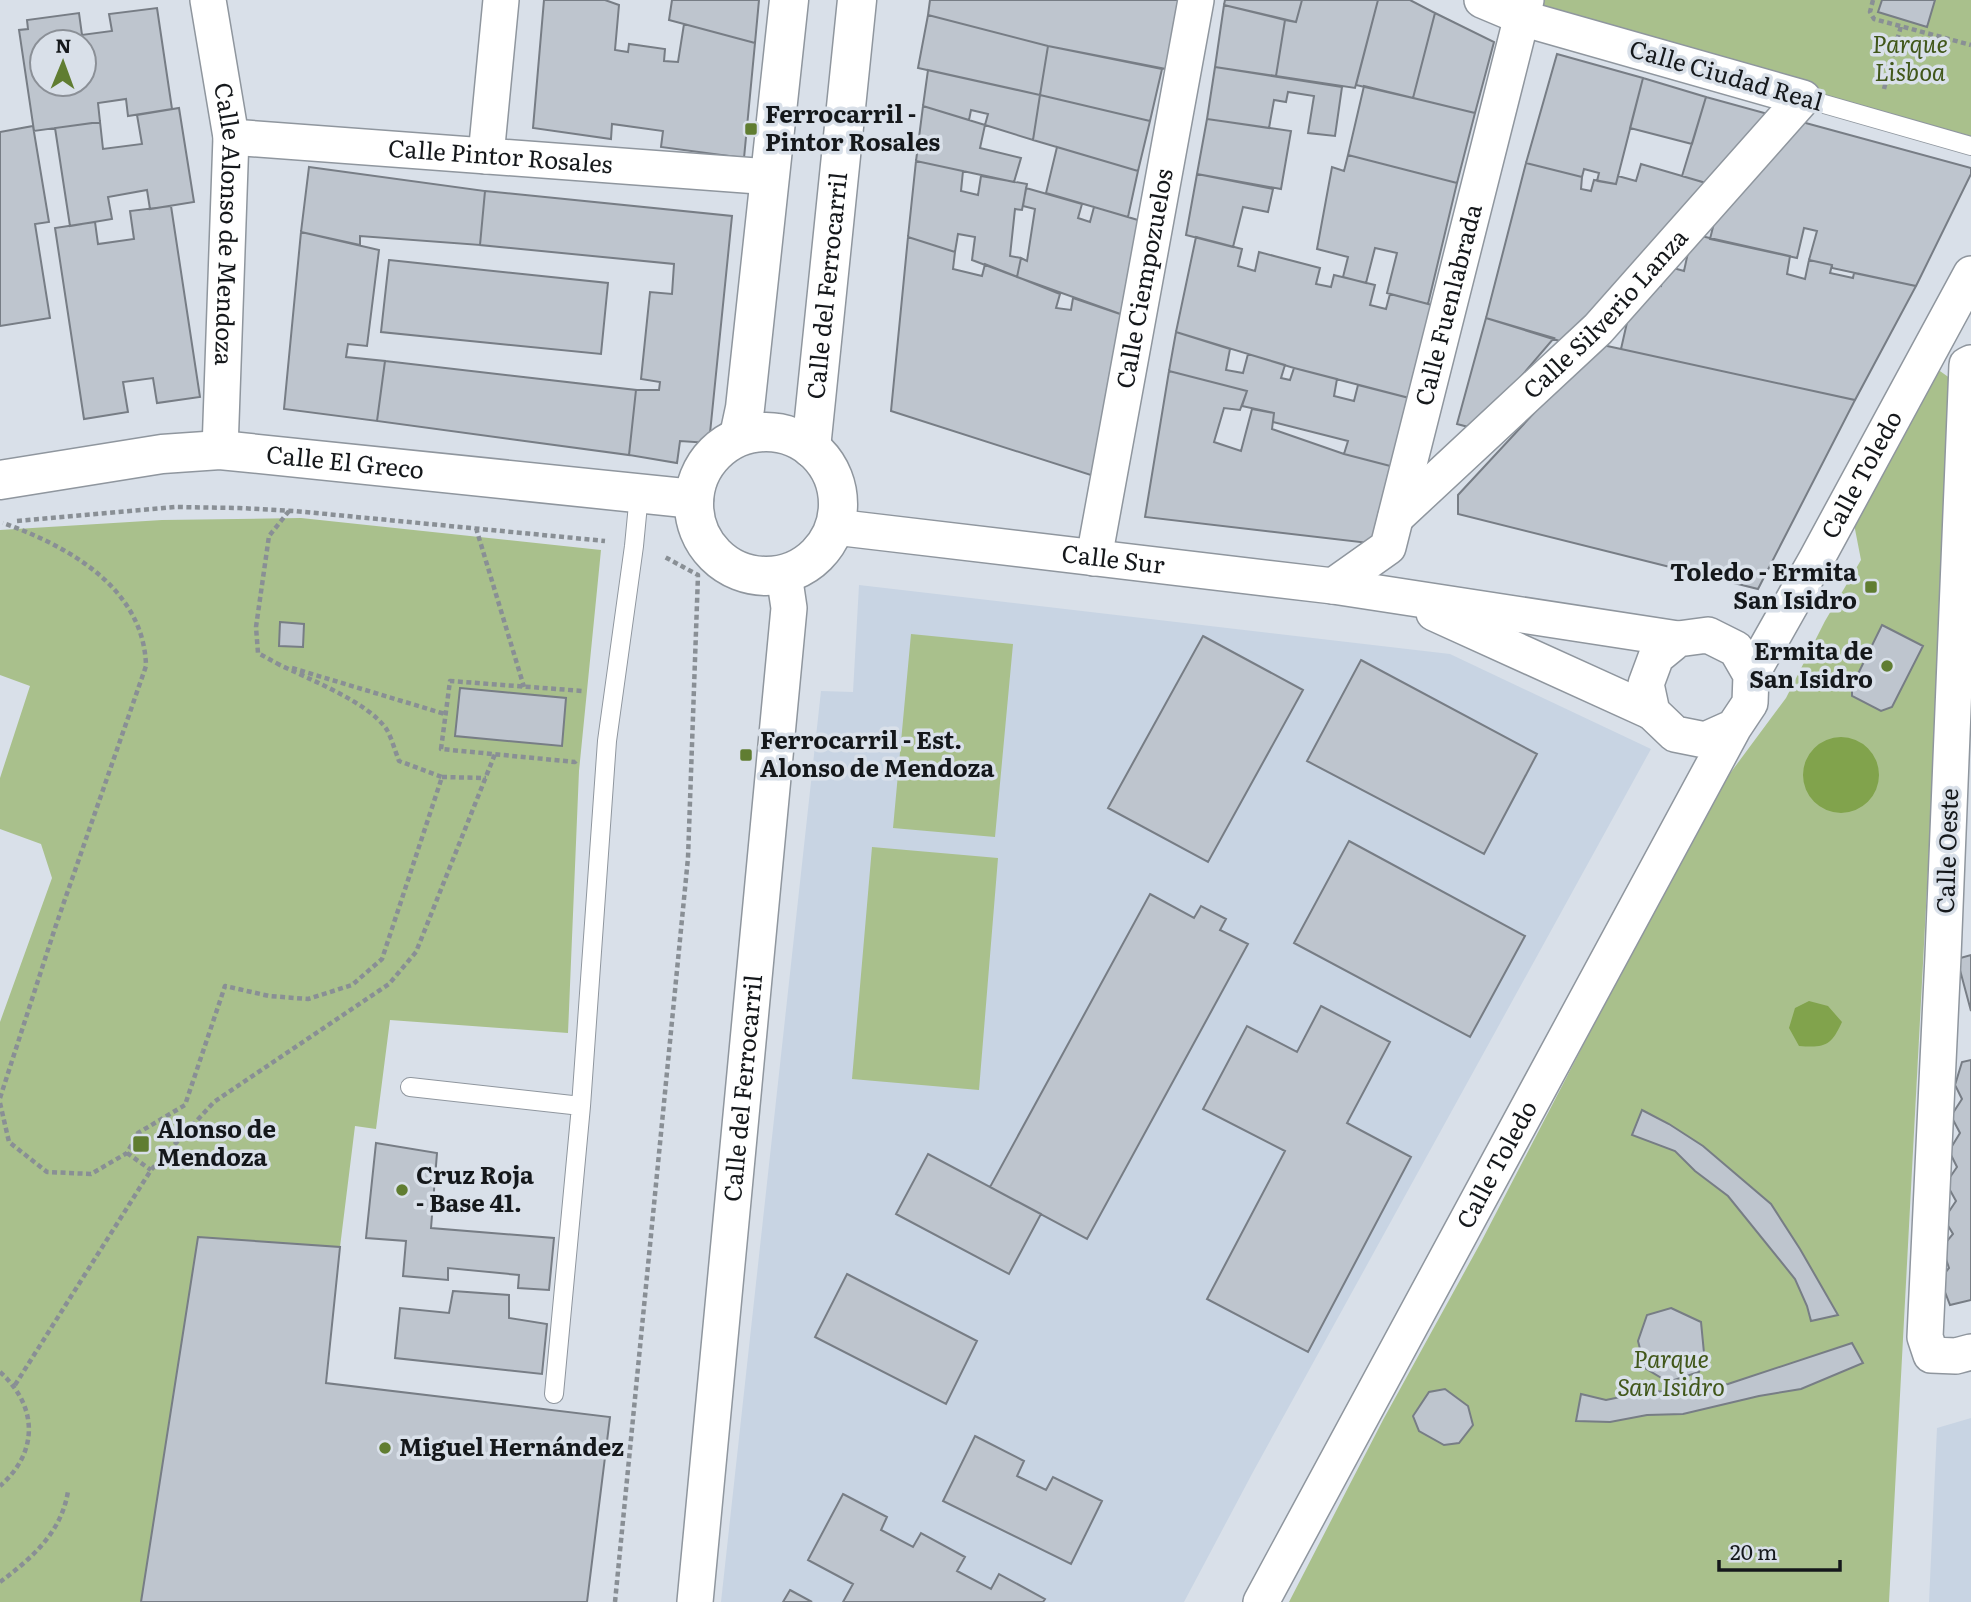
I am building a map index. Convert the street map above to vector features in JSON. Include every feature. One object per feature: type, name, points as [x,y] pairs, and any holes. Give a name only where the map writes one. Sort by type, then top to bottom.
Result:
[{"type":"street","name":"Calle Alonso de Mendoza","points":[[208,0],[231,137],[220,450]]},
{"type":"street","points":[[486,156],[500,0]]},
{"type":"street","points":[[739,436],[745,408],[789,0]]},
{"type":"street","name":"Calle del Ferrocarril","points":[[811,448],[857,0]]},
{"type":"street","name":"Calle Ciempozuelos","points":[[1094,558],[1196,0]]},
{"type":"street","name":"Calle Ciudad Real","points":[[1482,0],[1523,9],[1803,98]]},
{"type":"street","name":"Calle Fuenlabrada","points":[[1333,586],[1388,547],[1523,9]]},
{"type":"street","name":"Calle Silverio Lanza","points":[[1396,517],[1598,329],[1803,98]]},
{"type":"street","name":"Calle Pintor Rosales","points":[[231,137],[770,177]]},
{"type":"street","name":"Calle Toledo","points":[[1751,675],[1971,275]]},
{"type":"street","name":"Calle Oeste","points":[[1930,347],[1969,364],[1957,953],[1926,1337],[1931,1355],[1956,1356],[1971,1352]]},
{"type":"street","points":[[764,431],[789,435],[811,448],[823,460],[837,493],[835,527],[823,548],[806,564],[784,574],[760,576],[736,570],[715,556],[701,537],[694,499],[696,481],[712,454],[739,436],[764,431]]},
{"type":"street","name":"Calle El Greco","points":[[0,480],[162,454],[220,450],[694,499]]},
{"type":"street","name":"Calle Sur","points":[[835,527],[1333,586],[1678,639]]},
{"type":"street","name":"Calle del Ferrocarril","points":[[695,1602],[789,608],[784,574]]},
{"type":"street","name":"Calle Sur","points":[[1392,595],[1652,712]]},
{"type":"street","points":[[1708,635],[1736,649],[1751,675],[1750,703],[1734,727],[1705,740],[1675,734],[1652,712],[1646,684],[1656,657],[1678,639],[1708,635]]},
{"type":"street","name":"Calle Toledo","points":[[1261,1602],[1734,727]]},
{"type":"lane","name":"Calle Ciudad Real","points":[[1803,98],[1971,146]]},
{"type":"lane","points":[[554,1394],[581,1106],[607,741],[639,494]]},
{"type":"lane","points":[[410,1087],[581,1106]]},
{"type":"path","points":[[1873,0],[1870,12],[1874,19],[1971,46]]},
{"type":"path","points":[[1875,119],[1901,26]]},
{"type":"path","points":[[2,523],[176,507],[289,511],[603,541],[650,549],[698,575],[688,858],[615,1602]]},
{"type":"path","points":[[289,511],[269,536],[256,627],[258,653],[359,705],[387,731],[399,761],[442,777],[486,778]]},
{"type":"path","points":[[2,523],[46,540],[80,559],[104,578],[125,603],[140,631],[146,666],[55,928],[0,1101],[9,1142],[47,1172],[90,1174],[127,1153],[138,1133],[185,1105],[225,986],[269,996],[308,999],[352,985],[382,959],[442,777]]},
{"type":"path","points":[[476,528],[524,687]]},
{"type":"path","points":[[601,551],[603,541]]},
{"type":"path","points":[[278,664],[445,714]]},
{"type":"path","points":[[582,703],[585,678]]},
{"type":"path","points":[[577,751],[575,762],[441,749],[450,681],[583,691]]},
{"type":"path","points":[[15,1385],[151,1170],[214,1102],[389,985],[416,952],[495,754]]},
{"type":"path","points":[[127,1153],[151,1170]]},
{"type":"path","points":[[0,1371],[15,1385],[23,1399],[30,1429],[25,1456],[13,1474],[0,1486]]},
{"type":"path","points":[[0,1583],[30,1560],[49,1537],[66,1509],[68,1492]]},
{"type":"shaded area","points":[[859,585],[1450,654],[1651,749],[1184,1602],[721,1602],[821,691],[853,692]]},
{"type":"shaded area","points":[[1841,737],[1855,740],[1868,748],[1876,761],[1879,775],[1876,789],[1868,802],[1855,810],[1841,813],[1827,810],[1814,802],[1806,789],[1803,775],[1806,761],[1814,748],[1827,740]]},
{"type":"shaded area","points":[[1809,1001],[1828,1006],[1842,1022],[1830,1041],[1821,1046],[1799,1046],[1789,1028],[1795,1008]]},
{"type":"shaded area","points":[[1971,1418],[1971,1602],[1929,1602],[1937,1428]]},
{"type":"green space","name":"Parque Lisboa","points":[[1538,0],[1971,0],[1971,136],[1532,21]]},
{"type":"green space","name":"Parque San Isidro","points":[[1930,364],[1954,381],[1889,1602],[1289,1602],[1383,1420],[1481,1242],[1711,799],[1786,698],[1825,621],[1861,560],[1854,524]]},
{"type":"green space","points":[[301,518],[601,550],[579,771],[568,1033],[390,1020],[376,1129],[355,1126],[340,1247],[198,1237],[141,1602],[0,1602],[0,1022],[52,878],[41,844],[0,829],[0,778],[30,686],[0,675],[0,530],[162,520]]},
{"type":"green space","points":[[911,634],[1013,644],[995,837],[893,828]]},
{"type":"green space","points":[[872,847],[998,858],[979,1090],[852,1079]]},
{"type":"building","points":[[544,0],[605,0],[619,5],[615,50],[628,52],[629,44],[665,49],[664,61],[678,62],[684,24],[755,43],[744,158],[661,147],[663,131],[612,124],[611,139],[533,128]]},
{"type":"building","points":[[672,0],[759,0],[755,43],[669,20]]},
{"type":"building","points":[[930,0],[1184,0],[1171,70],[1048,46],[928,15]]},
{"type":"building","points":[[1225,0],[1302,0],[1296,22],[1224,5]]},
{"type":"building","points":[[1302,0],[1378,0],[1355,88],[1276,76],[1285,20],[1296,22]]},
{"type":"building","points":[[1378,0],[1410,0],[1435,13],[1413,98],[1356,85]]},
{"type":"building","points":[[1882,0],[1935,0],[1927,27],[1878,12]]},
{"type":"building","points":[[1224,5],[1285,20],[1276,76],[1215,67]]},
{"type":"building","points":[[157,8],[172,109],[128,116],[126,99],[98,103],[100,122],[34,131],[29,98],[98,98],[98,33],[112,31],[109,14]]},
{"type":"building","points":[[79,13],[81,28],[28,29],[27,20]]},
{"type":"building","points":[[1435,13],[1494,42],[1475,113],[1413,98]]},
{"type":"building","points":[[928,15],[1048,46],[1040,95],[918,68]]},
{"type":"building","points":[[28,29],[28,91],[19,30]]},
{"type":"building","points":[[1048,46],[1162,69],[1150,121],[1040,95]]},
{"type":"building","points":[[1557,54],[1643,78],[1616,184],[1597,181],[1599,173],[1584,169],[1582,177],[1526,163]]},
{"type":"building","points":[[1215,67],[1342,87],[1335,136],[1308,133],[1314,96],[1288,92],[1286,102],[1274,100],[1269,128],[1207,119]]},
{"type":"building","points":[[928,70],[1040,95],[1033,140],[985,125],[988,114],[971,110],[969,120],[923,106]]},
{"type":"building","points":[[1643,78],[1706,97],[1692,144],[1630,128]]},
{"type":"building","points":[[1364,86],[1475,113],[1457,183],[1348,155]]},
{"type":"building","points":[[1040,95],[1150,121],[1138,171],[1033,140]]},
{"type":"building","points":[[1706,97],[1768,114],[1706,183],[1682,176]]},
{"type":"building","points":[[923,106],[985,125],[980,148],[1021,158],[1014,182],[916,161]]},
{"type":"building","points":[[179,108],[194,202],[150,209],[147,190],[108,197],[112,219],[70,226],[55,128],[100,122],[103,149],[142,144],[137,115]]},
{"type":"building","points":[[1207,119],[1291,131],[1281,189],[1197,174]]},
{"type":"building","points":[[1802,122],[1971,168],[1971,174],[1916,286],[1832,268],[1832,265],[1809,260],[1817,231],[1804,228],[1797,258],[1710,239],[1716,215]]},
{"type":"building","points":[[33,126],[49,222],[35,224],[50,318],[0,326],[0,132]]},
{"type":"building","points":[[1057,147],[1138,171],[1128,217],[1046,193]]},
{"type":"building","points":[[1348,155],[1457,183],[1428,304],[1387,293],[1397,253],[1375,248],[1366,283],[1343,277],[1348,257],[1317,249],[1332,167],[1344,171]]},
{"type":"building","points":[[916,161],[963,171],[961,191],[978,195],[981,176],[1027,184],[1022,210],[1015,209],[1010,256],[1021,258],[1017,277],[972,260],[975,237],[958,234],[955,252],[908,237]]},
{"type":"building","points":[[1526,163],[1582,177],[1581,189],[1591,191],[1594,180],[1616,184],[1618,176],[1636,181],[1641,164],[1713,185],[1566,343],[1486,318]]},
{"type":"building","points":[[309,167],[485,191],[480,245],[360,236],[360,245],[301,232]]},
{"type":"building","points":[[1197,174],[1273,189],[1268,212],[1243,207],[1233,247],[1186,235]]},
{"type":"building","points":[[1026,188],[1082,204],[1078,218],[1090,222],[1094,207],[1148,223],[1126,316],[1017,277],[1021,258],[1027,261],[1035,209],[1023,206]]},
{"type":"building","points":[[485,191],[732,216],[709,443],[680,441],[677,463],[629,455],[636,390],[659,390],[660,382],[641,379],[650,292],[672,294],[674,264],[480,245]]},
{"type":"building","points":[[171,206],[200,397],[157,403],[153,378],[123,382],[128,412],[84,419],[55,228],[95,222],[98,244],[134,239],[130,211]]},
{"type":"building","points":[[301,232],[379,250],[367,346],[348,344],[346,357],[385,361],[377,421],[284,409]]},
{"type":"building","points":[[1692,234],[1790,256],[1787,274],[1805,279],[1809,260],[1832,265],[1830,273],[1853,278],[1854,273],[1916,286],[1855,400],[1621,349],[1633,296],[1647,283],[1661,286],[1666,266],[1684,271]]},
{"type":"building","points":[[908,237],[955,252],[953,269],[982,276],[985,264],[1060,294],[1056,308],[1071,310],[1073,298],[1126,316],[1097,477],[891,411]]},
{"type":"building","points":[[1196,237],[1242,249],[1238,266],[1255,271],[1259,252],[1320,268],[1316,284],[1331,287],[1334,275],[1375,285],[1370,305],[1386,309],[1390,294],[1436,306],[1413,399],[1294,368],[1176,332]]},
{"type":"building","points":[[389,260],[608,283],[601,354],[381,332]]},
{"type":"building","points":[[1486,318],[1554,338],[1476,429],[1457,424]]},
{"type":"building","points":[[1176,332],[1230,349],[1226,370],[1243,373],[1248,354],[1285,365],[1281,378],[1290,380],[1294,368],[1337,379],[1334,396],[1354,401],[1358,385],[1413,399],[1398,468],[1344,454],[1348,441],[1273,422],[1274,413],[1242,406],[1247,391],[1169,371]]},
{"type":"building","points":[[1598,344],[1855,400],[1758,589],[1458,514],[1458,495]]},
{"type":"building","points":[[385,361],[636,390],[629,455],[377,421]]},
{"type":"building","points":[[1169,371],[1247,391],[1240,410],[1224,408],[1214,442],[1241,451],[1252,409],[1274,413],[1272,429],[1344,454],[1398,468],[1377,544],[1145,517]]},
{"type":"building","points":[[280,622],[304,624],[303,647],[279,646]]},
{"type":"building","name":"Ermita de San Isidro","points":[[1882,625],[1923,646],[1892,707],[1881,711],[1852,696],[1852,686]]},
{"type":"building","points":[[1203,636],[1303,690],[1208,862],[1108,808]]},
{"type":"building","points":[[1361,660],[1537,754],[1484,854],[1307,761]]},
{"type":"building","points":[[460,688],[566,698],[562,746],[455,736]]},
{"type":"building","points":[[1349,841],[1525,936],[1470,1037],[1294,943]]},
{"type":"building","points":[[1150,894],[1194,918],[1201,906],[1226,919],[1220,930],[1248,944],[1087,1239],[990,1187]]},
{"type":"building","points":[[1971,955],[1971,1011],[1957,959]]},
{"type":"building","points":[[1321,1006],[1390,1042],[1347,1123],[1411,1157],[1308,1352],[1207,1299],[1285,1151],[1203,1109],[1247,1026],[1297,1052]]},
{"type":"building","points":[[1971,1060],[1971,1300],[1950,1305],[1940,1279],[1949,1268],[1942,1247],[1953,1234],[1944,1219],[1956,1201],[1946,1183],[1957,1167],[1949,1151],[1960,1133],[1951,1116],[1962,1099],[1955,1085],[1962,1062]]},
{"type":"building","points":[[1642,1110],[1703,1146],[1771,1204],[1838,1315],[1811,1321],[1795,1279],[1728,1196],[1695,1171],[1675,1151],[1632,1135]]},
{"type":"building","name":"Cruz Roja - Base 41.","points":[[376,1143],[437,1153],[431,1228],[554,1238],[549,1290],[518,1288],[519,1275],[448,1268],[448,1280],[403,1276],[406,1241],[366,1238]]},
{"type":"building","points":[[928,1154],[1041,1214],[1009,1274],[896,1214]]},
{"type":"building","name":"Miguel Hernández","points":[[198,1237],[340,1247],[326,1383],[610,1417],[587,1602],[141,1602]]},
{"type":"building","points":[[847,1274],[977,1341],[946,1404],[815,1337]]},
{"type":"building","points":[[453,1291],[509,1295],[509,1318],[547,1324],[542,1374],[395,1358],[400,1308],[449,1313]]},
{"type":"building","points":[[1671,1308],[1701,1322],[1704,1353],[1699,1372],[1668,1382],[1645,1368],[1638,1341],[1647,1315]]},
{"type":"building","points":[[1852,1343],[1863,1363],[1801,1389],[1683,1414],[1647,1415],[1610,1422],[1576,1421],[1581,1394],[1606,1400],[1645,1392],[1699,1390],[1728,1384]]},
{"type":"building","points":[[1445,1389],[1468,1406],[1473,1425],[1459,1443],[1444,1445],[1419,1431],[1413,1416],[1429,1392]]},
{"type":"building","points":[[975,1436],[1024,1461],[1017,1476],[1046,1490],[1053,1477],[1102,1501],[1071,1564],[943,1501]]},
{"type":"building","points":[[843,1494],[887,1517],[881,1530],[913,1547],[921,1533],[965,1557],[957,1571],[991,1589],[999,1574],[1045,1599],[1043,1602],[843,1602],[853,1584],[808,1560]]},
{"type":"building","points":[[790,1590],[812,1602],[783,1602]]},
{"type":"place","name":"Ferrocarril - Pintor Rosales","points":[[751,129]]},
{"type":"place","name":"Toledo - Ermita San Isidro","points":[[1871,587]]},
{"type":"place","name":"Ermita de San Isidro","points":[[1887,666]]},
{"type":"place","name":"Ferrocarril - Est. Alonso de Mendoza","points":[[746,755]]},
{"type":"place","name":"Alonso de Mendoza","points":[[141,1144]]},
{"type":"place","name":"Cruz Roja - Base 41.","points":[[402,1190]]},
{"type":"place","name":"Miguel Hernández","points":[[385,1448]]}]
